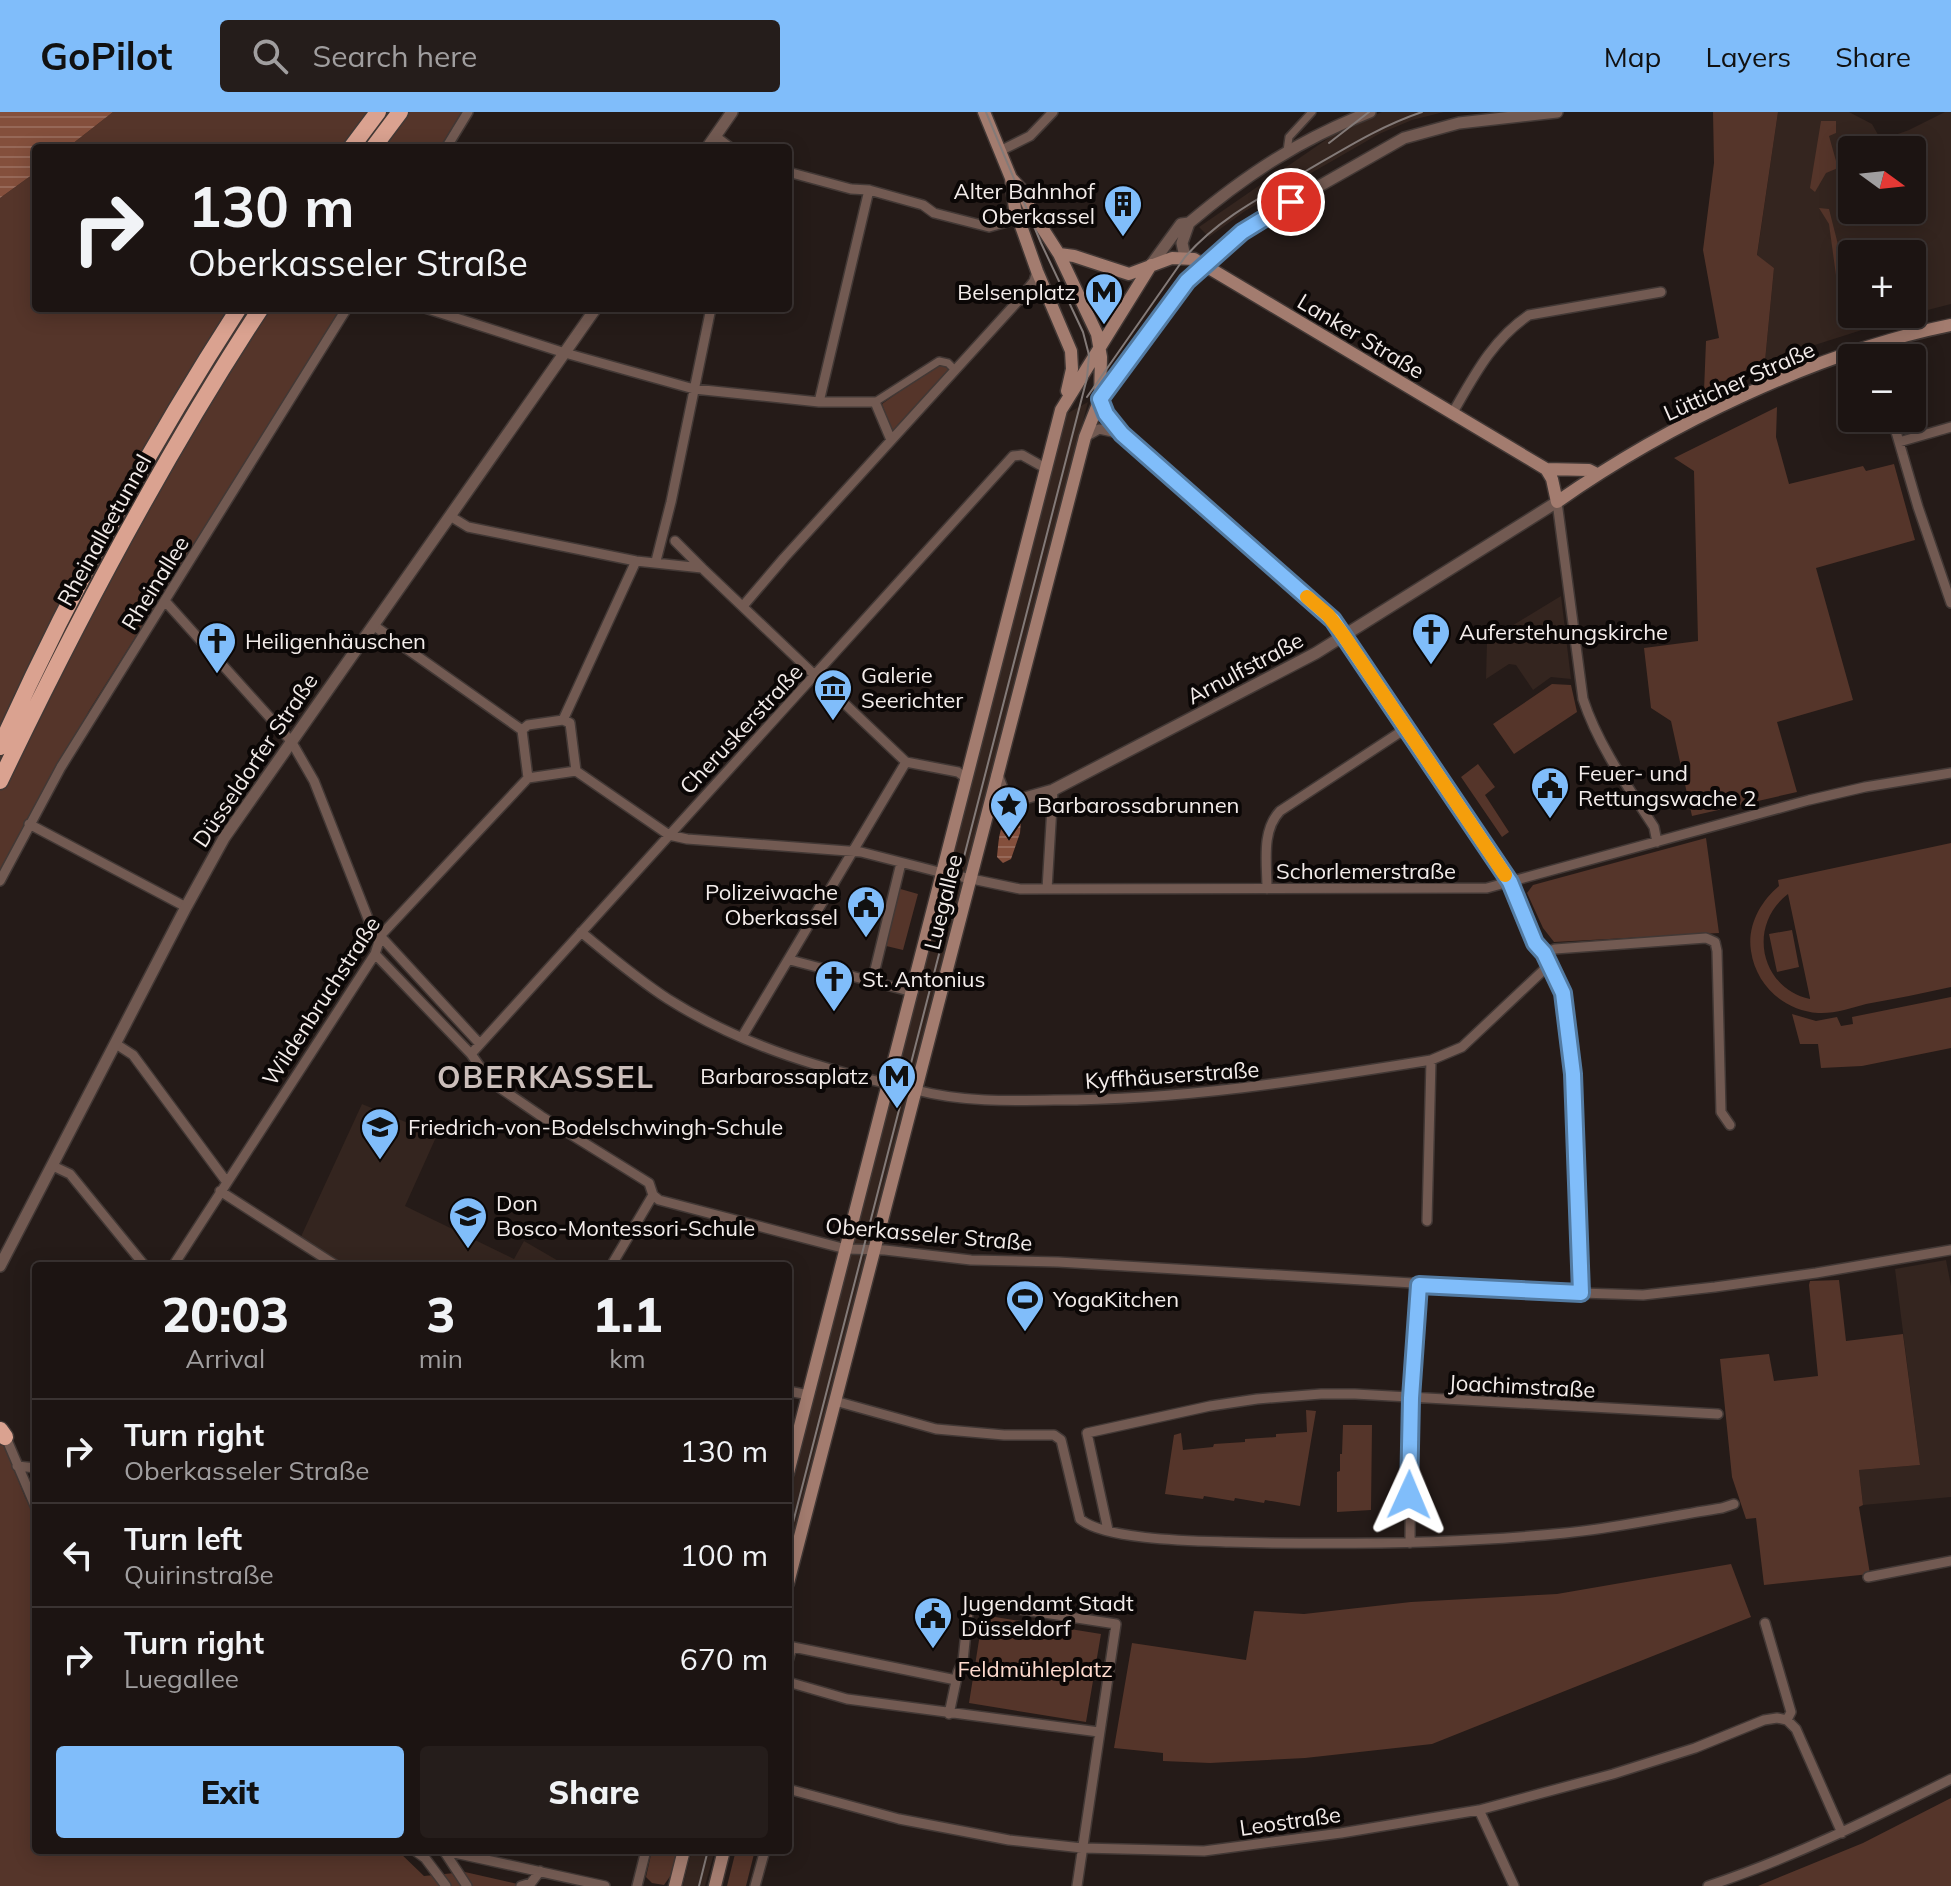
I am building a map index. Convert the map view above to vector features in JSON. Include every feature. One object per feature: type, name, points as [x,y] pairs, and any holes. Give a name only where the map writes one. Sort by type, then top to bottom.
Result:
[{"type":"highway","points":[[354,144],[378,112]]},
{"type":"highway","points":[[376,144],[400,112]]},
{"type":"highway","name":"Rheinalleetunnel","points":[[0,747],[72,596],[128,489],[237,312]]},
{"type":"highway","name":"Rheinalleetunnel","points":[[0,781],[87,604],[147,493],[259,312]]},
{"type":"main road","points":[[984,112],[1011,178],[1015,209],[1037,271],[1068,340],[1073,360],[1061,410]]},
{"type":"main road","points":[[1011,178],[1021,189],[1059,254],[1101,347],[1100,399]]},
{"type":"main road","points":[[1059,254],[1129,274],[1185,257]]},
{"type":"main road","name":"Lanker Straße","points":[[1185,257],[1204,263],[1546,469],[1589,470],[1597,474]]},
{"type":"main road","name":"Luegallee","points":[[792,1568],[916,1090],[965,878],[986,815],[1085,437],[1100,399],[1182,287],[1204,263]]},
{"type":"main road","name":"Luegallee","points":[[792,1458],[1061,410],[1151,265]]},
{"type":"main road","name":"Lütticher Straße","points":[[1895,344],[1951,325]]},
{"type":"main road","name":"Lütticher Straße","points":[[1557,502],[1597,474],[1739,399],[1838,364]]},
{"type":"main road","points":[[1546,469],[1552,479],[1557,502]]},
{"type":"main road","points":[[986,815],[1000,805]]},
{"type":"main road","points":[[673,1884],[683,1854]]},
{"type":"main road","points":[[715,1886],[723,1854]]},
{"type":"street","points":[[448,144],[468,112]]},
{"type":"street","points":[[710,144],[732,112]]},
{"type":"street","points":[[1000,151],[1030,136],[1053,112]]},
{"type":"street","points":[[1287,151],[1289,137],[1312,112]]},
{"type":"street","points":[[1151,265],[1181,224],[1189,223],[1246,177],[1287,151],[1370,112]]},
{"type":"street","points":[[1204,263],[1270,214],[1404,138],[1459,123],[1557,112]]},
{"type":"street","points":[[715,136],[726,144]]},
{"type":"street","points":[[792,173],[851,189],[869,190],[923,205],[934,213],[989,227],[1013,218],[1015,209]]},
{"type":"street","points":[[819,402],[869,190]]},
{"type":"street","points":[[1185,257],[1182,243],[1189,223]]},
{"type":"street","points":[[743,606],[1018,301],[1034,281],[1037,271]]},
{"type":"street","points":[[1452,414],[1497,342],[1529,315],[1661,292]]},
{"type":"street","points":[[1018,301],[1029,297],[1049,299]]},
{"type":"street","name":"Rheinallee","points":[[0,881],[29,824],[345,312]]},
{"type":"street","points":[[437,312],[565,353],[694,389],[819,402],[875,402],[939,361],[948,363],[955,370]]},
{"type":"street","name":"Düsseldorfer Straße","points":[[0,1266],[224,838],[593,312]]},
{"type":"street","points":[[656,561],[710,312]]},
{"type":"street","points":[[1100,399],[1106,414],[1122,434],[1328,615],[1510,882],[1535,943],[1544,953],[1563,993],[1573,1074],[1581,1293]]},
{"type":"street","points":[[875,402],[891,440]]},
{"type":"street","points":[[1899,442],[1951,427]]},
{"type":"street","points":[[1085,437],[1099,429],[1122,434]]},
{"type":"street","points":[[1896,432],[1951,603]]},
{"type":"street","name":"Cheruskerstraße","points":[[471,1054],[1013,456],[1022,455],[1047,469]]},
{"type":"street","points":[[1557,502],[1583,699],[1605,748],[1654,827],[1657,842]]},
{"type":"street","name":"Arnulfstraße","points":[[1000,805],[1053,790],[1316,653],[1557,502]]},
{"type":"street","points":[[450,516],[468,527],[636,561],[702,568]]},
{"type":"street","points":[[675,541],[906,762],[958,772],[967,779]]},
{"type":"street","points":[[563,720],[636,561]]},
{"type":"street","points":[[165,601],[291,741],[314,781],[371,926],[479,1043]]},
{"type":"street","points":[[373,625],[522,730],[528,778],[576,771],[669,835]]},
{"type":"street","points":[[522,730],[528,725],[563,720],[570,723],[576,771]]},
{"type":"street","points":[[1267,889],[1267,835],[1274,817],[1405,729]]},
{"type":"street","points":[[742,1037],[906,762]]},
{"type":"street","name":"Schorlemerstraße","points":[[669,835],[687,839],[852,851],[1020,889],[1487,888],[1851,790],[1951,773]]},
{"type":"street","points":[[996,774],[1003,791],[1023,799]]},
{"type":"street","name":"Wildenbruchstraße","points":[[176,1262],[375,954],[381,935],[528,778]]},
{"type":"street","points":[[1047,889],[1053,790]]},
{"type":"street","points":[[29,824],[186,907]]},
{"type":"street","points":[[872,982],[901,863]]},
{"type":"street","points":[[581,932],[666,997],[742,1037],[780,1055],[889,1084]]},
{"type":"street","points":[[1544,953],[1555,949],[1706,938],[1715,942],[1721,1112],[1730,1125]]},
{"type":"street","name":"Oberkasseler Straße","points":[[375,954],[471,1054],[490,1081],[649,1183],[653,1195],[659,1200],[846,1249],[875,1249],[971,1260],[1058,1262],[1419,1285],[1643,1295],[1831,1271],[1951,1250]]},
{"type":"street","points":[[790,960],[913,992]]},
{"type":"street","name":"Kyffhäuserstraße","points":[[916,1090],[992,1101],[1101,1100],[1250,1088],[1431,1060],[1462,1047],[1549,965]]},
{"type":"street","points":[[116,1044],[133,1055],[226,1181]]},
{"type":"street","points":[[1427,1221],[1431,1060]]},
{"type":"street","points":[[53,1166],[70,1174],[142,1262]]},
{"type":"street","points":[[220,1191],[331,1262]]},
{"type":"street","points":[[613,1262],[653,1195]]},
{"type":"street","points":[[1410,1543],[1411,1398],[1419,1285]]},
{"type":"street","points":[[792,1392],[809,1395]]},
{"type":"street","name":"Joachimstraße","points":[[1108,1530],[1087,1433],[1257,1399],[1343,1394],[1718,1414]]},
{"type":"street","points":[[835,1401],[936,1429],[1054,1435],[1061,1440],[1077,1514],[1084,1523],[1164,1540],[1410,1543],[1567,1533],[1734,1504]]},
{"type":"street","points":[[2,1430],[32,1499]]},
{"type":"street","points":[[17,1466],[32,1468]]},
{"type":"street","points":[[1868,1577],[1951,1561]]},
{"type":"street","points":[[949,1714],[963,1661],[968,1612],[978,1603],[1116,1624],[1077,1886]]},
{"type":"street","points":[[1765,1623],[1791,1712],[1787,1720],[1796,1729],[1842,1833]]},
{"type":"street","points":[[792,1646],[956,1680]]},
{"type":"street","points":[[792,1683],[847,1699],[1099,1732]]},
{"type":"street","name":"Leostraße","points":[[792,1790],[937,1828],[1082,1848],[1204,1851],[1479,1810],[1613,1774],[1695,1748],[1764,1720],[1787,1720]]},
{"type":"street","points":[[1708,1886],[1758,1869],[1842,1833],[1951,1779]]},
{"type":"street","points":[[1479,1810],[1514,1886]]},
{"type":"street","points":[[418,1854],[446,1886]]},
{"type":"street","points":[[437,1872],[442,1854]]},
{"type":"street","points":[[445,1854],[467,1886]]},
{"type":"street","points":[[458,1854],[605,1886]]},
{"type":"street","points":[[637,1886],[645,1854]]},
{"type":"street","points":[[755,1886],[764,1854]]},
{"type":"street","points":[[521,1886],[531,1883],[540,1871]]},
{"type":"shaded area","points":[[0,112],[113,112],[72,144],[32,144],[32,175],[0,198]]},
{"type":"shaded area","points":[[1382,112],[1444,112],[1412,120],[1379,134],[1245,211],[1209,237],[1199,227],[1346,126]]},
{"type":"shaded area","points":[[1778,112],[1849,112],[1872,124],[1879,136],[1838,136],[1838,224],[1926,224],[1926,136],[1892,136],[1951,112],[1951,304],[1926,310],[1926,240],[1838,240],[1838,328],[1868,328],[1765,361],[1774,268],[1757,256]]},
{"type":"shaded area","points":[[1088,402],[792,1549],[792,1468],[1066,414]]},
{"type":"shaded area","points":[[1561,596],[1571,679],[1551,677],[1533,690],[1516,665],[1509,664],[1486,679],[1487,641]]},
{"type":"shaded area","name":"Barbarossabrunnen","points":[[1013,814],[1021,820],[1020,833],[1011,859],[1003,863],[997,857],[1000,833],[1004,822]]},
{"type":"shaded area","name":"Friedrich-von-Bodelschwingh-Schule","points":[[362,1104],[437,1135],[405,1206],[514,1259],[524,1241],[560,1262],[334,1262],[299,1241]]},
{"type":"shaded area","points":[[1946,1260],[1951,1286],[1951,1497],[1863,1505],[1859,1470],[1920,1465],[1895,1269]]},
{"type":"shaded area","points":[[691,1854],[714,1854],[705,1886],[683,1886]]},
{"type":"green space","points":[[113,112],[464,112],[444,144],[72,144]]},
{"type":"green space","points":[[1713,112],[1778,112],[1757,255],[1774,268],[1765,361],[1704,391],[1706,341],[1719,338],[1703,250],[1714,163]]},
{"type":"green space","points":[[1821,121],[1836,121],[1836,133],[1829,136],[1838,168],[1826,173],[1815,192],[1810,188]]},
{"type":"green space","points":[[32,175],[32,312],[340,312],[90,709],[0,874],[0,198]]},
{"type":"green space","points":[[1819,208],[1829,209],[1838,245],[1838,290],[1829,224]]},
{"type":"green space","points":[[939,363],[948,365],[948,370],[891,429],[882,404]]},
{"type":"green space","points":[[1777,407],[1776,437],[1789,484],[1863,466],[1866,471],[1894,464],[1915,540],[1816,568],[1853,700],[1777,722],[1797,792],[1692,816],[1671,721],[1651,708],[1644,648],[1698,641],[1694,471],[1674,458]]},
{"type":"green space","points":[[1552,684],[1571,685],[1577,712],[1514,754],[1493,724]]},
{"type":"green space","points":[[1478,764],[1495,787],[1485,795],[1509,832],[1502,837],[1461,777]]},
{"type":"green space","points":[[1706,838],[1719,933],[1554,942],[1543,928],[1527,893],[1533,885]]},
{"type":"green space","points":[[1951,843],[1951,987],[1830,1013],[1805,1011],[1783,1001],[1773,994],[1759,975],[1750,942],[1756,915],[1779,886],[1778,880]],"holes":[[[1788,894],[1810,999],[1793,993],[1780,982],[1770,969],[1765,954],[1767,922],[1775,907]]]},
{"type":"green space","points":[[897,888],[918,894],[903,950],[882,945]]},
{"type":"green space","points":[[1792,930],[1799,967],[1777,972],[1769,934]]},
{"type":"green space","points":[[1951,997],[1951,1048],[1862,1066],[1821,1068],[1818,1044],[1800,1044],[1792,1014],[1816,1021],[1837,1017],[1841,1026],[1853,1024],[1852,1017]]},
{"type":"green space","points":[[1839,1280],[1846,1341],[1903,1334],[1920,1465],[1859,1470],[1863,1505],[1859,1507],[1870,1574],[1764,1585],[1756,1518],[1746,1519],[1732,1477],[1720,1359],[1769,1354],[1774,1381],[1818,1376],[1809,1285],[1810,1281]]},
{"type":"green space","points":[[1306,1410],[1316,1411],[1300,1506],[1265,1500],[1264,1503],[1165,1494],[1174,1435],[1181,1433],[1183,1450],[1276,1437],[1276,1434],[1307,1432]]},
{"type":"green space","points":[[1343,1425],[1372,1425],[1371,1510],[1337,1512],[1337,1472],[1340,1471]]},
{"type":"green space","points":[[0,1435],[32,1510],[32,1854],[401,1854],[424,1876],[465,1872],[526,1886],[0,1886]]},
{"type":"green space","points":[[1731,1564],[1751,1617],[1432,1744],[1305,1758],[1210,1763],[1163,1761],[1163,1753],[1114,1748],[1132,1643],[1246,1660],[1254,1611],[1304,1614],[1411,1602],[1557,1594]]},
{"type":"green space","name":"Feldmühleplatz","points":[[983,1615],[1101,1634],[1086,1722],[969,1703]]},
{"type":"green space","points":[[1951,1798],[1951,1886],[1758,1886],[1863,1843]]},
{"type":"green space","points":[[651,1854],[677,1854],[671,1875],[664,1885],[652,1883],[646,1877]]},
{"type":"green space","points":[[735,1854],[754,1854],[746,1886],[727,1886]]},
{"type":"tram line","points":[[792,1526],[1087,378],[1089,355],[1083,332],[1041,243],[986,112]]},
{"type":"tram line","points":[[1329,143],[1369,112]]},
{"type":"tram line","points":[[1087,397],[1185,257],[1212,231],[1258,199],[1348,146],[1422,112]]},
{"type":"tram line","points":[[699,1886],[707,1854]]},
{"type":"slow traffic","points":[[1307,597],[1328,615],[1344,636],[1505,875]]},
{"type":"place","name":"Alter Bahnhof Oberkassel","points":[[1123,238]]},
{"type":"place","name":"Belsenplatz","points":[[1104,326]]},
{"type":"place","name":"Auferstehungskirche","points":[[1431,666]]},
{"type":"place","name":"Heiligenhäuschen","points":[[217,675]]},
{"type":"place","name":"Galerie Seerichter","points":[[833,722]]},
{"type":"place","name":"Feuer- und Rettungswache 2","points":[[1550,820]]},
{"type":"place","name":"Barbarossabrunnen","points":[[1009,839]]},
{"type":"place","name":"Polizeiwache Oberkassel","points":[[866,939]]},
{"type":"place","name":"St. Antonius","points":[[834,1013]]},
{"type":"place","name":"Barbarossaplatz","points":[[897,1110]]},
{"type":"place","name":"Friedrich-von-Bodelschwingh-Schule","points":[[380,1161]]},
{"type":"place","name":"Don Bosco-Montessori-Schule","points":[[468,1250]]},
{"type":"place","name":"YogaKitchen","points":[[1025,1333]]},
{"type":"place","name":"Jugendamt Stadt Düsseldorf","points":[[933,1650]]},
{"type":"district","name":"OBERKASSEL","points":[[546,1078]]},
{"type":"route","points":[[1291,202],[1242,232],[1204,263],[1182,287],[1100,399],[1106,414],[1122,434],[1333,620],[1510,882],[1535,943],[1544,953],[1563,993],[1573,1074],[1581,1293],[1419,1285],[1411,1398],[1409,1495]]}]
